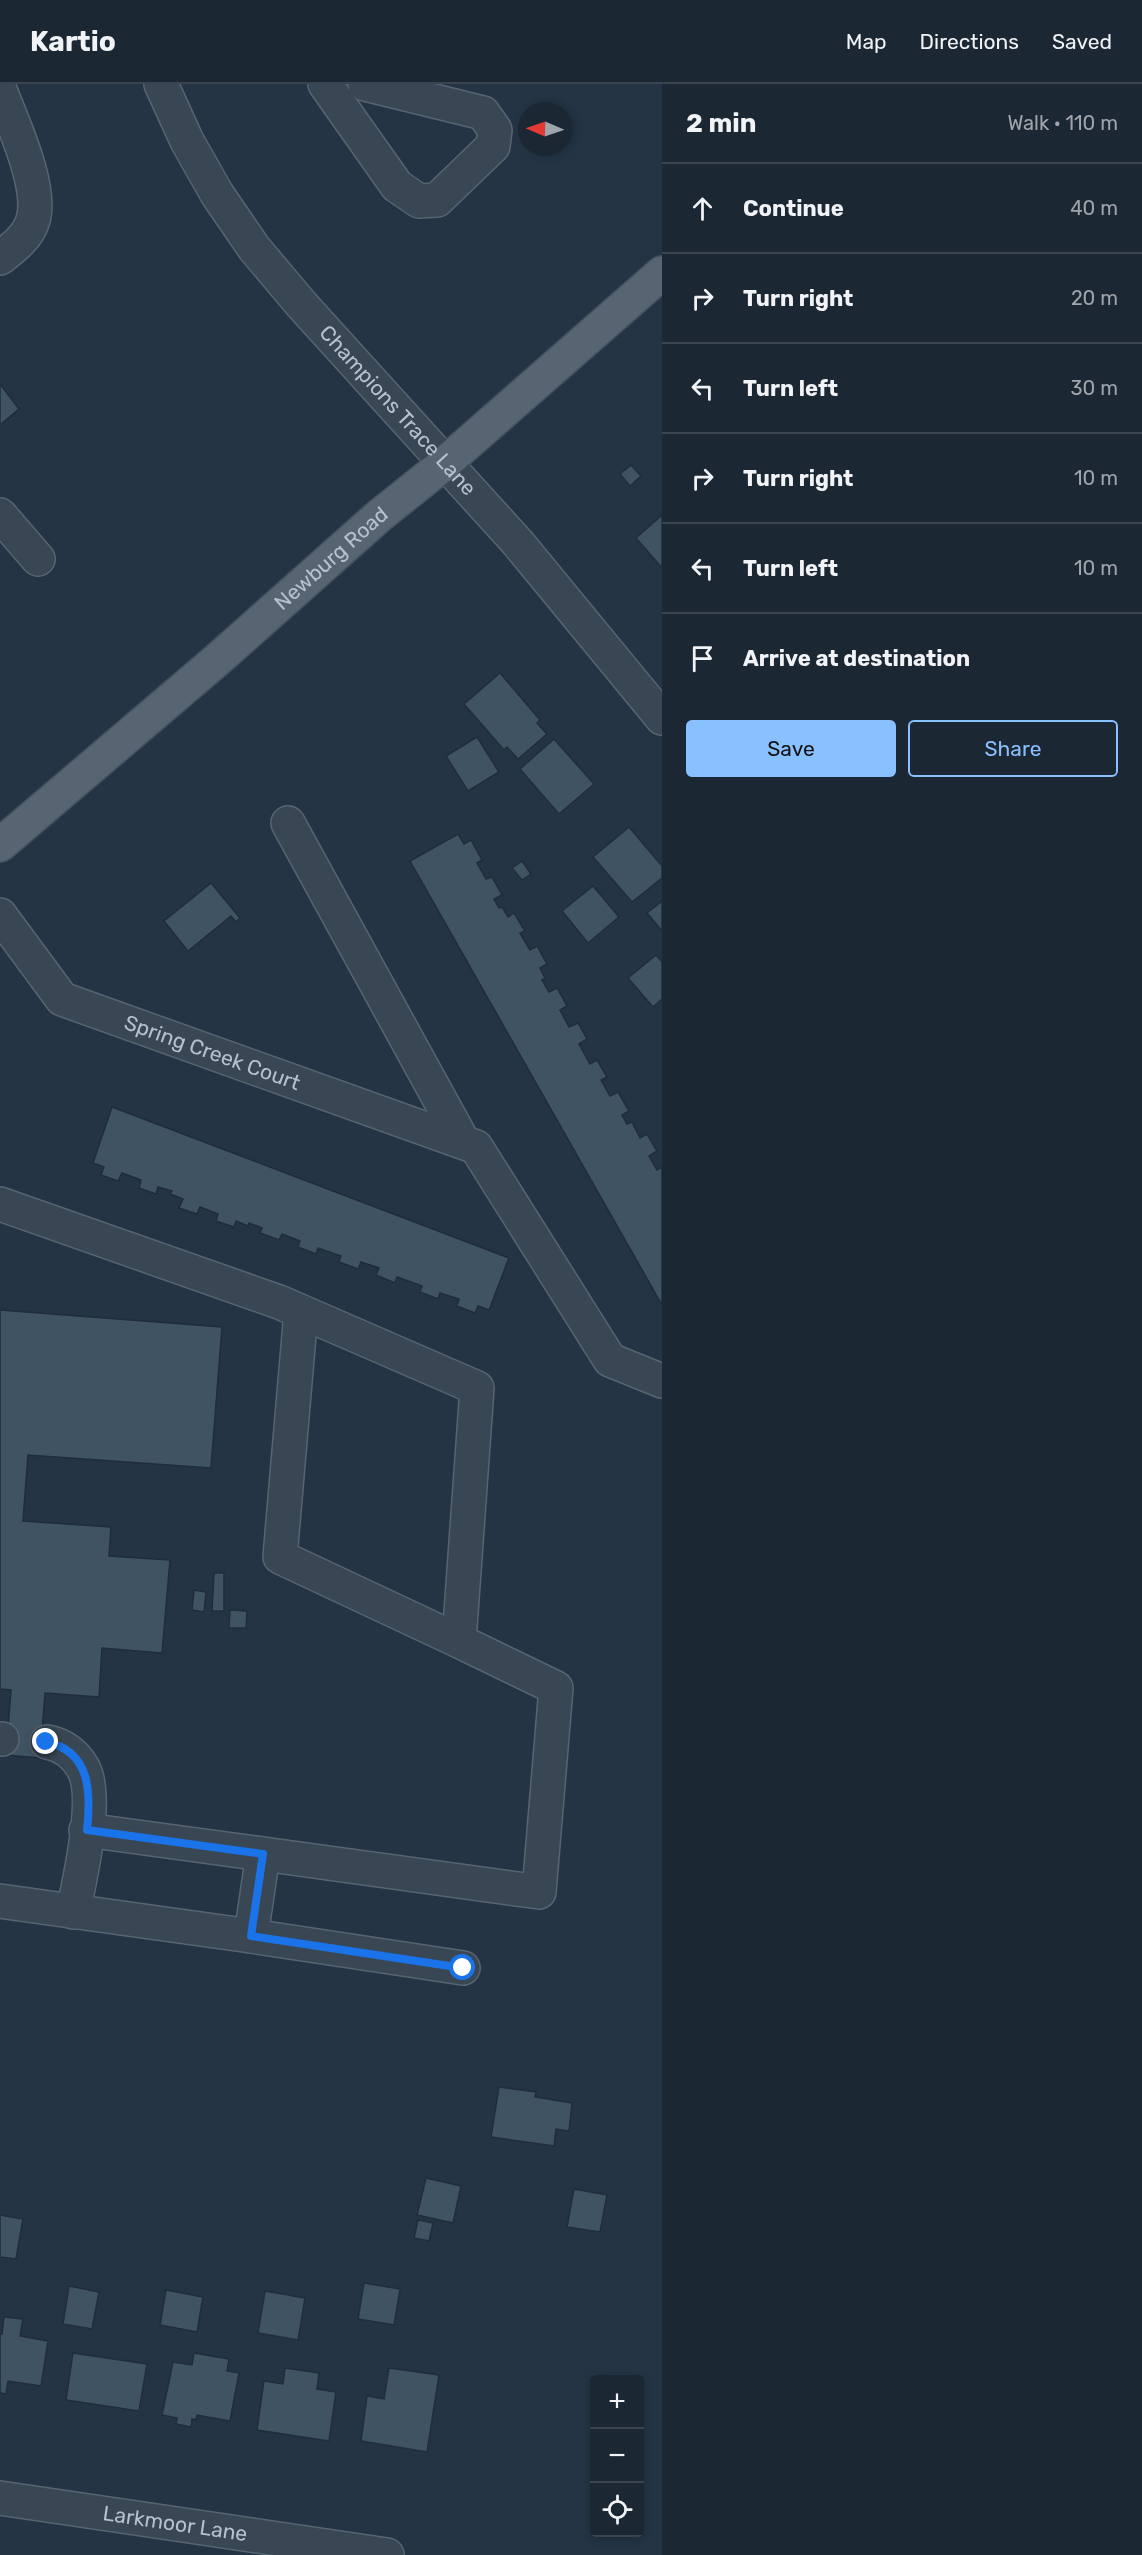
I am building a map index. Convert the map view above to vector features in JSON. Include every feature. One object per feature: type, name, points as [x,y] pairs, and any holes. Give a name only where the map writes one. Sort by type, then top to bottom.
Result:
[{"type":"main road","name":"Newburg Road","points":[[0,845],[217,660],[379,516],[444,464],[662,273]]},
{"type":"street","name":"Champions Trace Lane","points":[[161,84],[187,141],[217,194],[254,248],[444,464],[518,543],[662,718]]},
{"type":"street","points":[[334,85],[397,186],[419,201],[437,200],[493,146],[495,130],[483,113],[364,84]]},
{"type":"street","points":[[0,90],[35,185],[33,219],[21,242],[0,258]]},
{"type":"street","points":[[0,515],[38,559]]},
{"type":"street","points":[[288,823],[462,1140],[476,1147],[610,1360],[662,1381]]},
{"type":"street","name":"Spring Creek Court","points":[[0,915],[62,999],[462,1140]]},
{"type":"street","points":[[0,1204],[301,1312],[477,1388],[459,1641]]},
{"type":"street","points":[[87,1830],[539,1892],[556,1688],[280,1557],[301,1312]]},
{"type":"street","points":[[46,1742],[59,1745],[73,1754],[84,1770],[89,1791],[87,1830],[73,1912]]},
{"type":"street","points":[[251,1936],[263,1854]]},
{"type":"street","points":[[0,1901],[463,1968]]},
{"type":"street","name":"Larkmoor Lane","points":[[0,2498],[387,2555]]},
{"type":"building","points":[[0,384],[19,409],[0,425]]},
{"type":"building","points":[[631,465],[641,476],[630,486],[620,474]]},
{"type":"building","points":[[662,515],[662,568],[636,538]]},
{"type":"building","points":[[500,673],[540,720],[537,723],[547,734],[518,759],[507,747],[504,750],[464,704]]},
{"type":"building","points":[[477,737],[499,772],[468,791],[446,756]]},
{"type":"building","points":[[554,739],[594,784],[559,814],[520,769]]},
{"type":"building","points":[[629,827],[662,866],[662,878],[632,902],[593,857]]},
{"type":"building","points":[[458,834],[464,844],[471,840],[482,860],[477,863],[486,879],[492,877],[502,895],[494,899],[499,908],[502,907],[508,917],[514,913],[525,931],[520,933],[530,950],[537,946],[547,964],[540,968],[545,978],[542,980],[549,992],[557,988],[567,1006],[560,1010],[569,1027],[578,1023],[587,1039],[579,1044],[590,1064],[597,1060],[607,1077],[601,1080],[610,1096],[618,1092],[629,1111],[622,1115],[627,1124],[632,1122],[640,1138],[647,1134],[657,1151],[649,1156],[657,1170],[662,1167],[662,1305],[410,861]]},
{"type":"building","points":[[522,861],[531,874],[522,880],[512,868]]},
{"type":"building","points":[[211,883],[240,918],[236,922],[231,916],[188,951],[164,921]]},
{"type":"building","points":[[593,886],[619,917],[588,943],[562,911]]},
{"type":"building","points":[[662,901],[662,931],[647,913]]},
{"type":"building","points":[[656,955],[662,962],[662,999],[653,1007],[628,978]]},
{"type":"building","points":[[112,1107],[509,1258],[489,1310],[478,1306],[475,1313],[457,1306],[459,1299],[440,1293],[438,1299],[420,1292],[422,1286],[397,1277],[395,1283],[376,1275],[379,1268],[361,1262],[358,1269],[339,1262],[341,1256],[318,1248],[316,1254],[298,1247],[300,1241],[282,1234],[279,1240],[260,1233],[262,1228],[249,1223],[248,1226],[236,1221],[234,1227],[216,1221],[218,1214],[200,1207],[197,1214],[179,1208],[183,1199],[170,1194],[172,1191],[158,1187],[156,1194],[139,1188],[141,1180],[122,1173],[118,1181],[101,1175],[104,1167],[93,1163]]},
{"type":"building","points":[[0,1310],[222,1327],[211,1468],[28,1455],[23,1521],[111,1527],[109,1556],[170,1560],[162,1653],[102,1648],[99,1697],[45,1693],[40,1758],[6,1755],[11,1690],[0,1689]]},
{"type":"building","points":[[214,1573],[224,1573],[224,1611],[212,1611]]},
{"type":"building","points":[[194,1590],[206,1592],[204,1612],[192,1610]]},
{"type":"building","points":[[230,1610],[247,1611],[246,1628],[229,1628]]},
{"type":"building","points":[[499,2087],[536,2092],[535,2097],[572,2103],[569,2131],[556,2129],[554,2146],[491,2137]]},
{"type":"building","points":[[426,2178],[461,2186],[453,2223],[417,2215]]},
{"type":"building","points":[[574,2189],[607,2195],[600,2232],[567,2227]]},
{"type":"building","points":[[0,2215],[23,2219],[16,2259],[0,2257]]},
{"type":"building","points":[[418,2220],[433,2223],[429,2241],[414,2238]]},
{"type":"building","points":[[364,2283],[400,2289],[394,2325],[358,2319]]},
{"type":"building","points":[[69,2286],[99,2292],[92,2329],[63,2324]]},
{"type":"building","points":[[166,2290],[203,2297],[197,2332],[160,2325]]},
{"type":"building","points":[[265,2291],[305,2298],[298,2340],[258,2333]]},
{"type":"building","points":[[4,2317],[23,2319],[20,2336],[48,2341],[41,2386],[8,2381],[6,2394],[0,2393],[0,2334],[2,2334]]},
{"type":"building","points":[[73,2353],[147,2364],[139,2411],[66,2400]]},
{"type":"building","points":[[194,2353],[229,2359],[227,2371],[239,2373],[230,2421],[197,2415],[196,2420],[192,2419],[191,2427],[176,2424],[177,2418],[162,2415],[173,2362],[192,2365]]},
{"type":"building","points":[[285,2368],[319,2373],[317,2389],[336,2392],[329,2441],[257,2430],[264,2381],[283,2384]]},
{"type":"building","points":[[389,2368],[439,2375],[427,2452],[361,2441],[367,2396],[384,2399]]},
{"type":"route","points":[[46,1742],[59,1745],[73,1754],[84,1770],[89,1791],[87,1830],[263,1854],[251,1936],[463,1968]]}]
